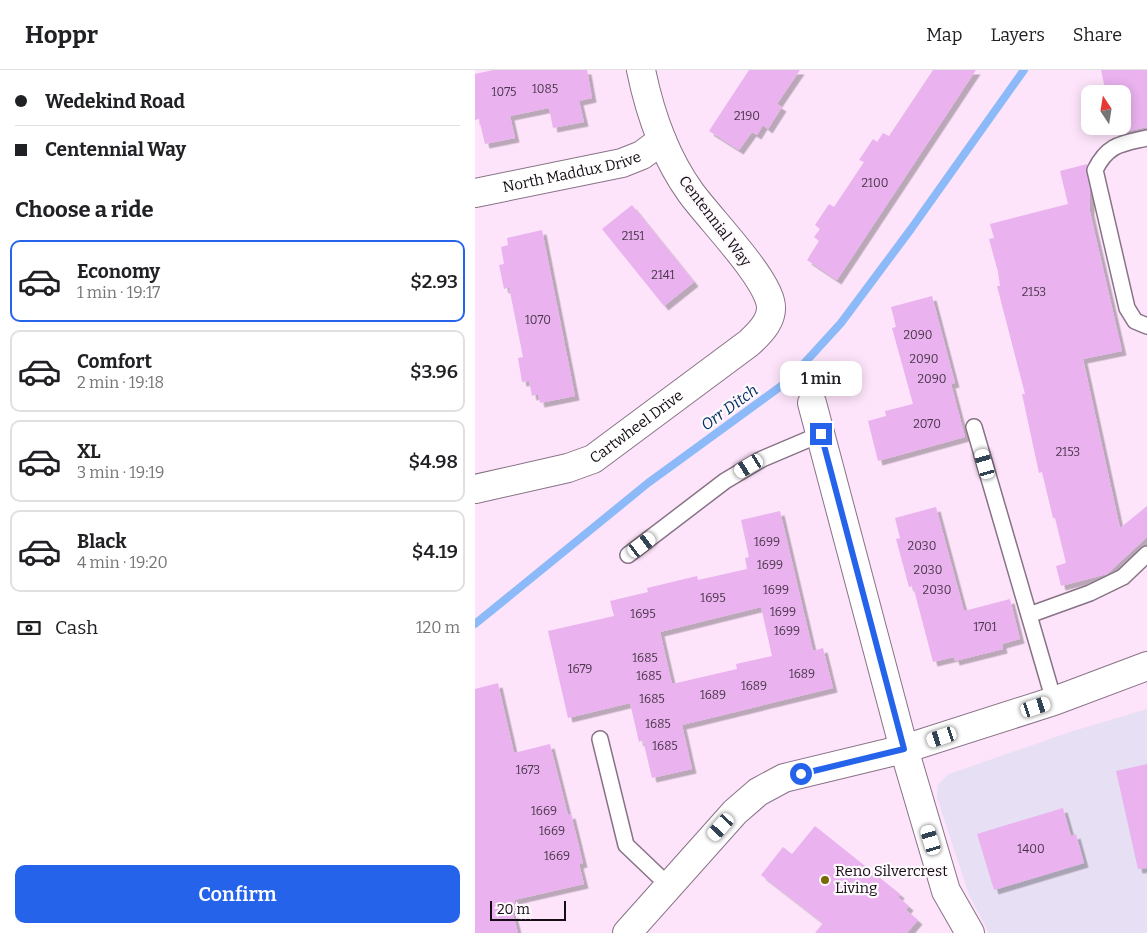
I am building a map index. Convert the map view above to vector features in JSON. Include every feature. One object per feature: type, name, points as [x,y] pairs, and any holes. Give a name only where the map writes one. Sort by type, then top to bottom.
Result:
[{"type":"street","name":"Centennial Way","points":[[641,70],[650,107],[662,140],[690,192],[762,283],[771,302],[771,315]]},
{"type":"street","name":"North Maddux Drive","points":[[475,193],[622,163],[643,155],[662,140]]},
{"type":"street","name":"Cartwheel Drive","points":[[475,489],[568,468],[593,459],[749,342],[761,331],[771,315]]},
{"type":"street","points":[[812,403],[904,749],[946,891],[970,933]]},
{"type":"street","points":[[627,933],[735,812],[758,792],[784,778],[904,749],[1054,701],[1147,666]]},
{"type":"lane","points":[[1147,138],[1111,148],[1102,156],[1095,170],[1127,308],[1135,321],[1147,326]]},
{"type":"lane","points":[[974,426],[1054,701]]},
{"type":"lane","points":[[628,555],[725,481],[762,459],[821,434]]},
{"type":"lane","points":[[1029,615],[1090,593],[1123,577],[1147,554]]},
{"type":"lane","points":[[600,739],[626,845],[669,886]]},
{"type":"shaded area","points":[[1147,709],[1147,933],[989,933],[969,895],[937,797],[938,784],[949,774],[1070,732]]},
{"type":"building","points":[[493,70],[587,70],[592,98],[579,101],[584,122],[553,128],[549,108],[510,116],[515,138],[485,144],[479,119],[475,120],[475,74]]},
{"type":"building","points":[[749,70],[800,70],[777,104],[782,107],[768,129],[763,125],[757,135],[752,132],[739,150],[709,131]]},
{"type":"building","points":[[933,70],[976,70],[837,280],[807,260],[819,241],[814,237],[820,229],[815,225],[829,204],[834,207],[864,162],[859,160],[873,139],[877,142],[883,133],[889,136]]},
{"type":"building","points":[[1101,70],[1147,70],[1147,127],[1131,130],[1131,85],[1104,85]]},
{"type":"building","points":[[1087,164],[1090,212],[1122,351],[1083,359],[1120,528],[1147,506],[1147,537],[1107,574],[1061,586],[1056,566],[1066,563],[1042,472],[1039,473],[1022,394],[1025,394],[997,286],[1000,286],[998,272],[989,239],[994,238],[990,224],[1068,204],[1060,171]]},
{"type":"building","points":[[632,205],[694,282],[664,306],[602,229]]},
{"type":"building","points":[[542,230],[575,396],[540,403],[538,394],[532,396],[529,381],[522,382],[518,358],[523,357],[509,287],[504,289],[499,265],[504,264],[501,247],[508,245],[507,238]]},
{"type":"building","points":[[932,296],[955,383],[951,384],[965,437],[878,461],[868,421],[886,416],[885,411],[913,404],[892,328],[896,327],[891,307]]},
{"type":"building","points":[[936,507],[964,611],[1010,599],[1020,639],[1002,644],[1003,649],[955,661],[954,657],[933,662],[913,586],[909,587],[896,539],[900,538],[895,518]]},
{"type":"building","points":[[780,511],[813,651],[823,648],[833,688],[682,725],[692,769],[652,778],[643,740],[639,742],[630,703],[568,718],[548,631],[614,616],[610,601],[648,592],[647,588],[697,576],[698,580],[747,569],[745,558],[749,557],[741,520]],"holes":[[[761,607],[772,656],[736,664],[737,669],[672,684],[660,632]]]},
{"type":"building","points":[[498,683],[514,753],[550,744],[568,815],[571,814],[583,863],[579,864],[584,884],[514,900],[517,909],[512,910],[518,933],[475,933],[475,689]]},
{"type":"building","points":[[1147,764],[1147,868],[1138,869],[1116,771]]},
{"type":"building","points":[[1063,808],[1071,836],[1076,834],[1084,863],[994,890],[977,834]]},
{"type":"building","name":"Reno Silvercrest Living","points":[[815,826],[900,894],[898,897],[909,906],[906,910],[918,920],[907,933],[815,933],[823,923],[761,875],[783,847],[792,854]]},
{"type":"waterway","name":"Orr Ditch","points":[[475,624],[648,483],[788,381],[841,323],[911,229],[1024,70]]},
{"type":"place","name":"Reno Silvercrest Living","points":[[825,880]]},
{"type":"route","points":[[801,774],[904,749],[821,434]]}]
